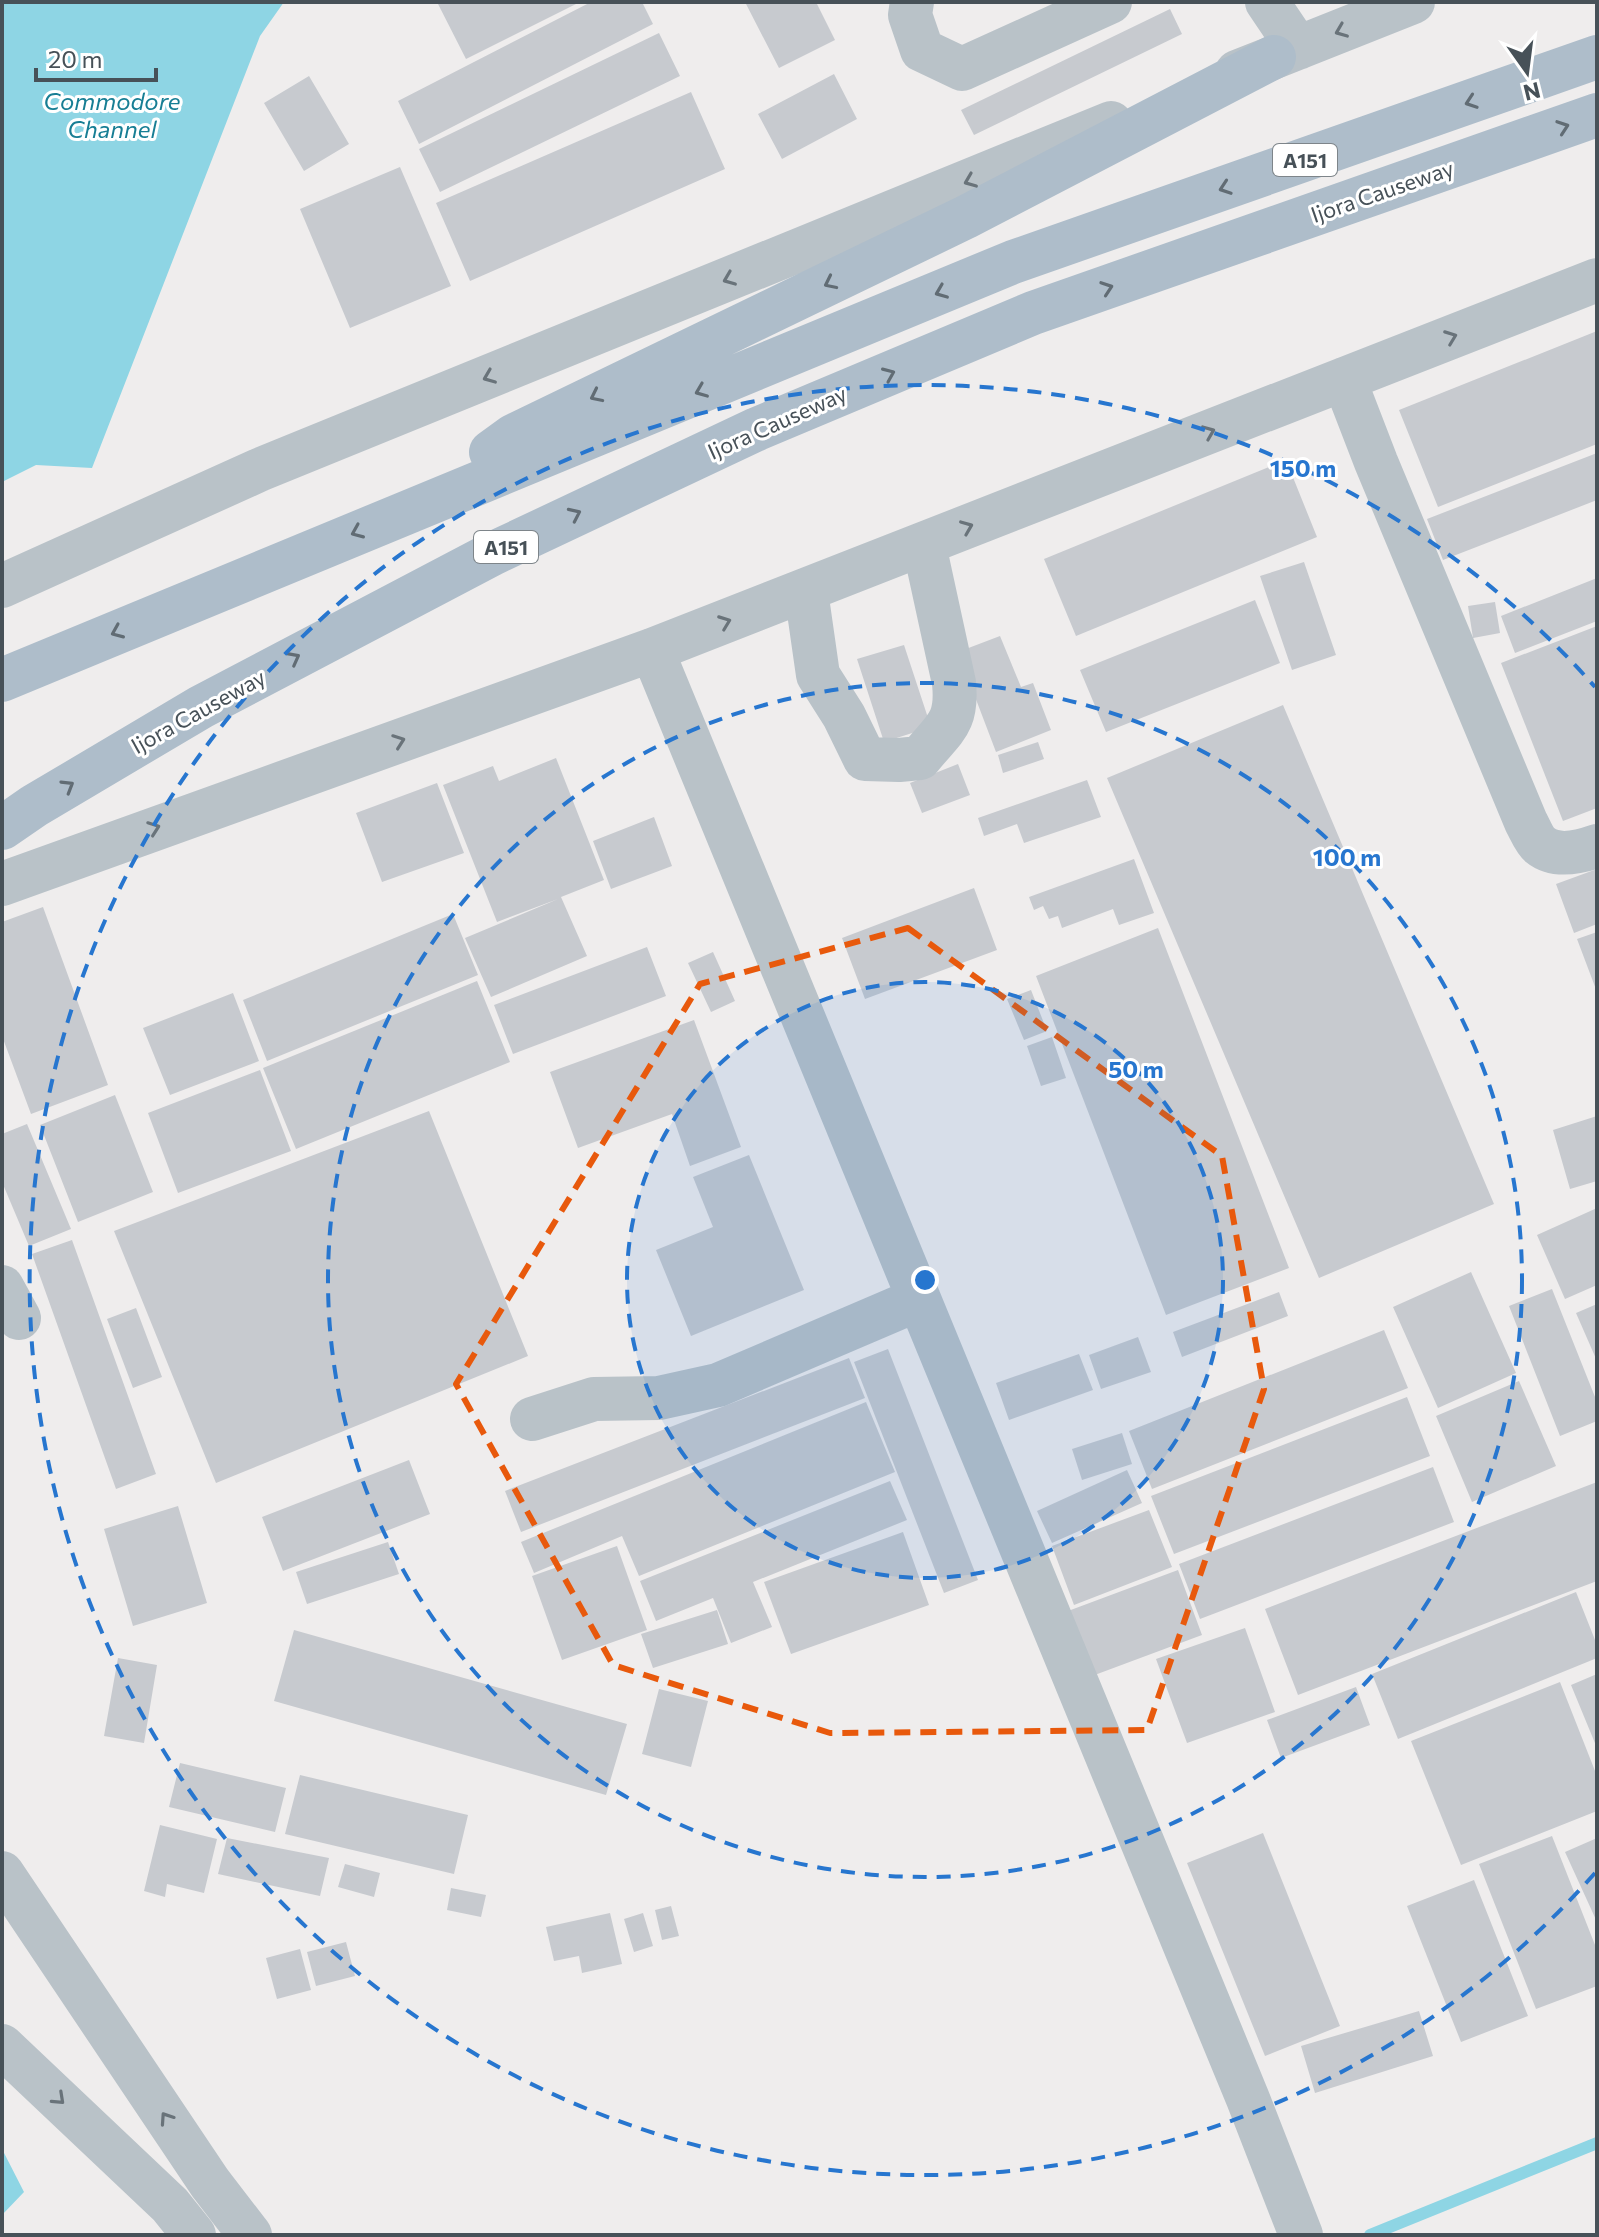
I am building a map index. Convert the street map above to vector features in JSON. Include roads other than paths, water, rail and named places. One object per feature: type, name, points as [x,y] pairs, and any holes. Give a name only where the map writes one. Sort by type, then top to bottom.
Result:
[{"type":"main road","points":[[409,511],[513,436],[966,217],[1286,52]]},
{"type":"main road","name":"A151","points":[[2,680],[1013,262],[1597,57]]},
{"type":"main road","name":"Ijora Causeway","points":[[2,828],[201,707],[494,553],[757,429],[1033,313],[1597,115]]},
{"type":"street","points":[[912,2],[910,15],[922,50],[962,69],[1110,2]]},
{"type":"street","points":[[1267,2],[1286,52]]},
{"type":"street","points":[[2,586],[259,470],[1413,2]]},
{"type":"street","points":[[2,884],[652,650],[1597,280]]},
{"type":"street","points":[[1344,379],[1526,822],[1539,845],[1558,853],[1579,852],[1597,846]]},
{"type":"street","points":[[806,591],[818,675],[844,716],[865,759],[920,758],[952,720],[956,702],[924,545]]},
{"type":"street","points":[[652,650],[1300,2230]]},
{"type":"street","points":[[532,1419],[594,1399],[659,1398],[718,1385],[919,1299]]},
{"type":"street","points":[[2,1873],[210,2183],[250,2235]]},
{"type":"street","points":[[2,2046],[182,2220]]},
{"type":"water","name":"Commodore Channel","points":[[2,2],[284,2],[260,36],[92,468],[36,465],[2,482]]},
{"type":"water","points":[[2,2149],[24,2192],[2,2215]]},
{"type":"waterway","points":[[1370,2235],[1597,2143]]}]
